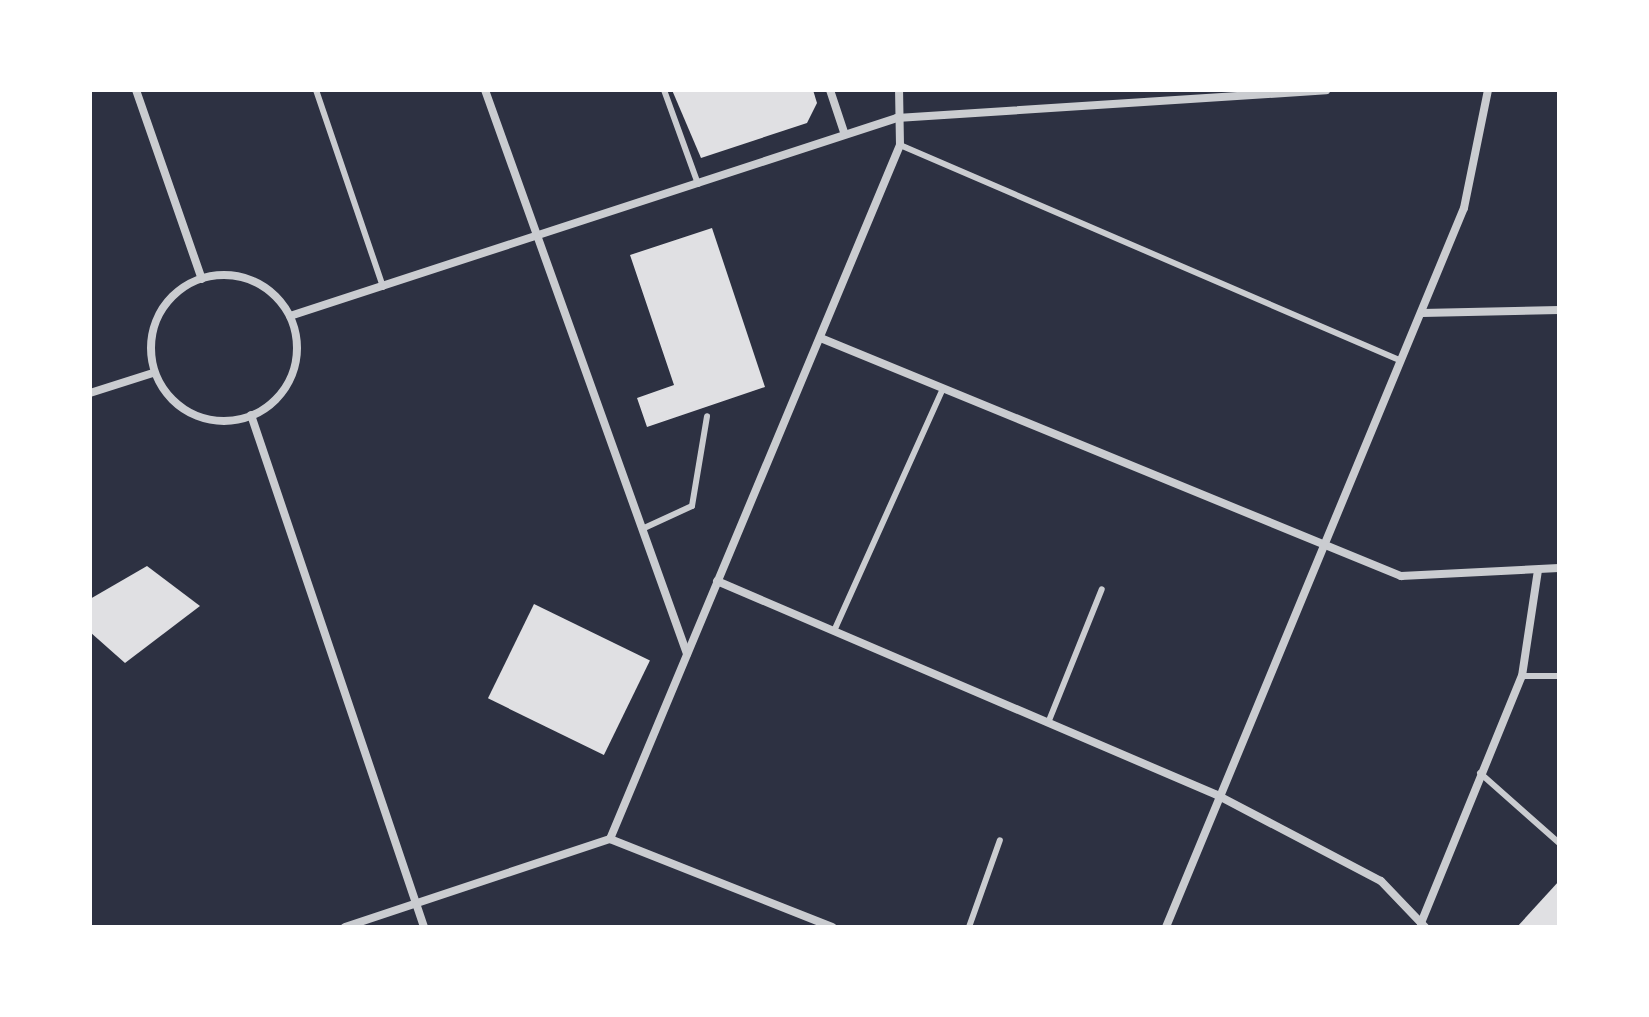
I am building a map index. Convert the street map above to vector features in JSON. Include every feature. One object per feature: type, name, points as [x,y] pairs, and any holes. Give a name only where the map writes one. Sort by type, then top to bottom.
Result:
[{"type":"street","points":[[136,90],[202,279]]},
{"type":"street","points":[[485,90],[688,655]]},
{"type":"street","points":[[830,90],[844,132]]},
{"type":"street","points":[[610,839],[717,581],[823,339],[900,145],[897,118],[899,90]]},
{"type":"street","points":[[290,316],[536,239],[844,132],[897,118],[1326,90]]},
{"type":"street","points":[[1166,927],[1217,795],[1464,208],[1488,90]]},
{"type":"street","points":[[217,275],[252,281],[281,301],[290,316],[298,345],[295,368],[285,389],[251,415],[222,421],[198,416],[177,403],[153,373],[152,338],[159,314],[174,295],[202,279],[217,275]]},
{"type":"street","points":[[1422,313],[1559,310]]},
{"type":"street","points":[[823,339],[1401,576],[1559,568]]},
{"type":"street","points":[[90,393],[153,373]]},
{"type":"street","points":[[251,415],[424,927]]},
{"type":"street","points":[[717,581],[1217,795],[1381,881],[1423,925],[1480,773],[1522,676],[1538,570]]},
{"type":"street","points":[[345,927],[610,839],[832,927]]},
{"type":"lane","points":[[316,90],[383,288]]},
{"type":"lane","points":[[664,90],[698,185]]},
{"type":"lane","points":[[900,145],[1399,360]]},
{"type":"lane","points":[[834,631],[943,388]]},
{"type":"lane","points":[[642,529],[692,506],[707,416]]},
{"type":"lane","points":[[1048,723],[1102,589]]},
{"type":"lane","points":[[1522,676],[1559,676]]},
{"type":"lane","points":[[1480,773],[1559,843]]},
{"type":"lane","points":[[969,927],[1000,840]]},
{"type":"building","points":[[672,90],[813,90],[817,103],[807,123],[701,158]]},
{"type":"building","points":[[712,228],[765,387],[647,427],[637,398],[674,385],[630,255]]},
{"type":"building","points":[[147,566],[200,606],[125,663],[90,632],[90,599]]},
{"type":"building","points":[[534,604],[650,661],[604,755],[488,698]]},
{"type":"building","points":[[1559,881],[1559,927],[1517,927]]}]
